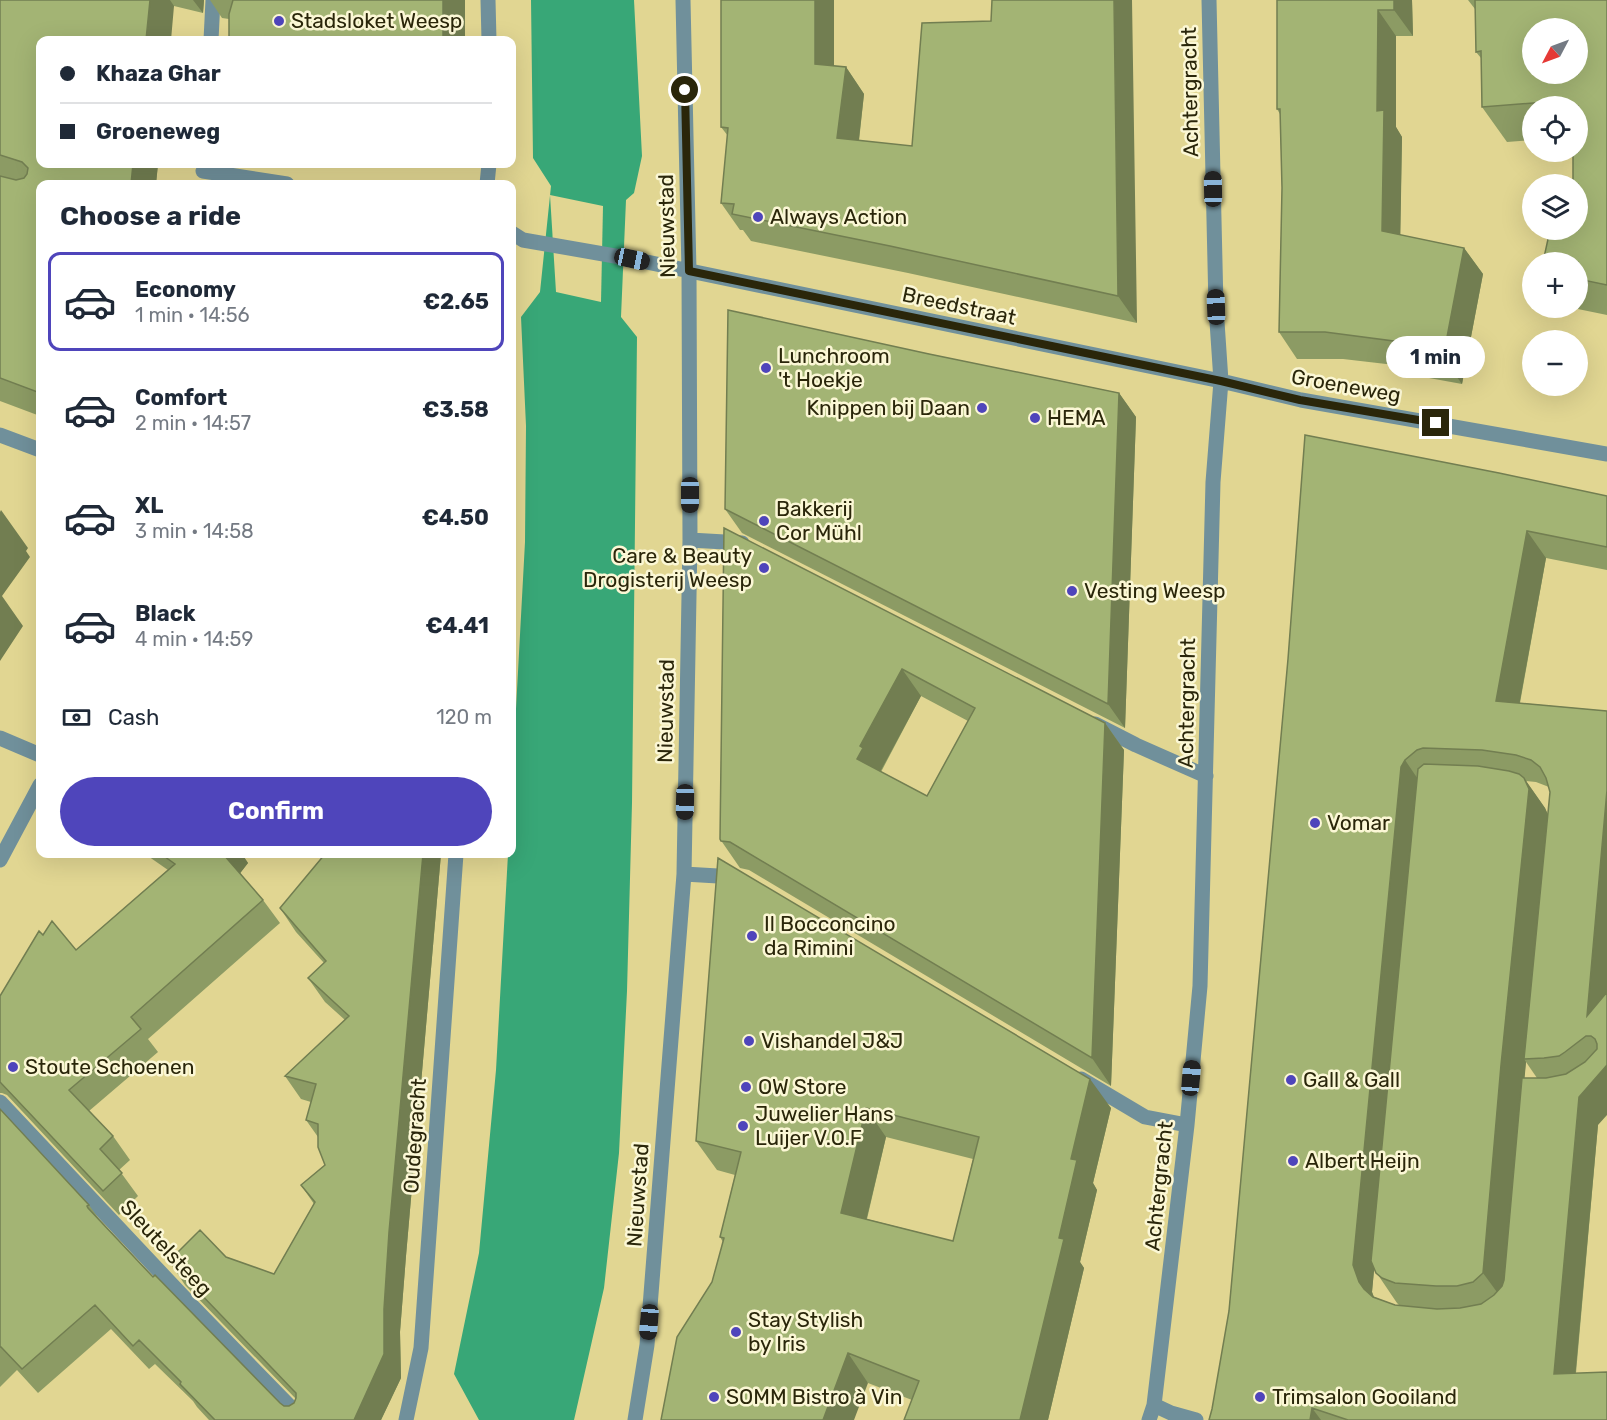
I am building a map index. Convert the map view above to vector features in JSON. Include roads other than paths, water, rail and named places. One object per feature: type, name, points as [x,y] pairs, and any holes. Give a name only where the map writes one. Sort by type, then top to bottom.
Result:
[{"type":"street","points":[[211,0],[211,36]]},
{"type":"street","points":[[488,0],[489,36]]},
{"type":"street","name":"Nieuwstad","points":[[635,1420],[647,1345],[684,874],[690,540],[689,271],[683,0]]},
{"type":"street","name":"Achtergracht","points":[[1149,1420],[1154,1405],[1187,1125],[1200,986],[1213,482],[1221,381],[1216,307],[1209,0]]},
{"type":"street","points":[[203,173],[257,180]]},
{"type":"street","points":[[517,236],[689,271]]},
{"type":"street","name":"Breedstraat","points":[[689,271],[1221,381]]},
{"type":"street","name":"Groeneweg","points":[[1221,381],[1300,400],[1607,453]]},
{"type":"street","points":[[0,435],[36,448]]},
{"type":"street","points":[[690,540],[741,543],[752,548]]},
{"type":"street","points":[[1082,718],[1206,776]]},
{"type":"street","points":[[0,738],[36,753]]},
{"type":"street","points":[[0,860],[36,792]]},
{"type":"street","name":"Oudegracht","points":[[406,1420],[421,1348],[456,858]]},
{"type":"street","points":[[684,874],[744,878],[754,884]]},
{"type":"street","points":[[1073,1074],[1145,1118],[1187,1125]]},
{"type":"street","name":"Sleutelsteeg","points":[[0,1102],[303,1420]]},
{"type":"street","points":[[1154,1405],[1171,1413],[1196,1420]]},
{"type":"place","name":"Stadsloket Weesp","points":[[279,21]]},
{"type":"place","name":"Always Action","points":[[758,217]]},
{"type":"place","name":"Lunchroom 't Hoekje","points":[[766,368]]},
{"type":"place","name":"Knippen bij Daan","points":[[982,408]]},
{"type":"place","name":"HEMA","points":[[1035,418]]},
{"type":"place","name":"Bakkerij Cor Mühl","points":[[764,521]]},
{"type":"place","name":"Care & Beauty Drogisterij Weesp","points":[[764,568]]},
{"type":"place","name":"Vesting Weesp","points":[[1072,591]]},
{"type":"place","name":"Vomar","points":[[1315,823]]},
{"type":"place","name":"Il Bocconcino da Rimini","points":[[752,936]]},
{"type":"place","name":"Vishandel J&J","points":[[749,1041]]},
{"type":"place","name":"Stoute Schoenen","points":[[13,1067]]},
{"type":"place","name":"Gall & Gall","points":[[1291,1080]]},
{"type":"place","name":"OW Store","points":[[746,1087]]},
{"type":"place","name":"Juwelier Hans Luijer V.O.F","points":[[743,1126]]},
{"type":"place","name":"Albert Heijn","points":[[1293,1161]]},
{"type":"place","name":"Stay Stylish by Iris","points":[[736,1332]]},
{"type":"place","name":"SOMM Bistro à Vin","points":[[714,1397]]},
{"type":"place","name":"Trimsalon Gooiland","points":[[1260,1397]]}]
